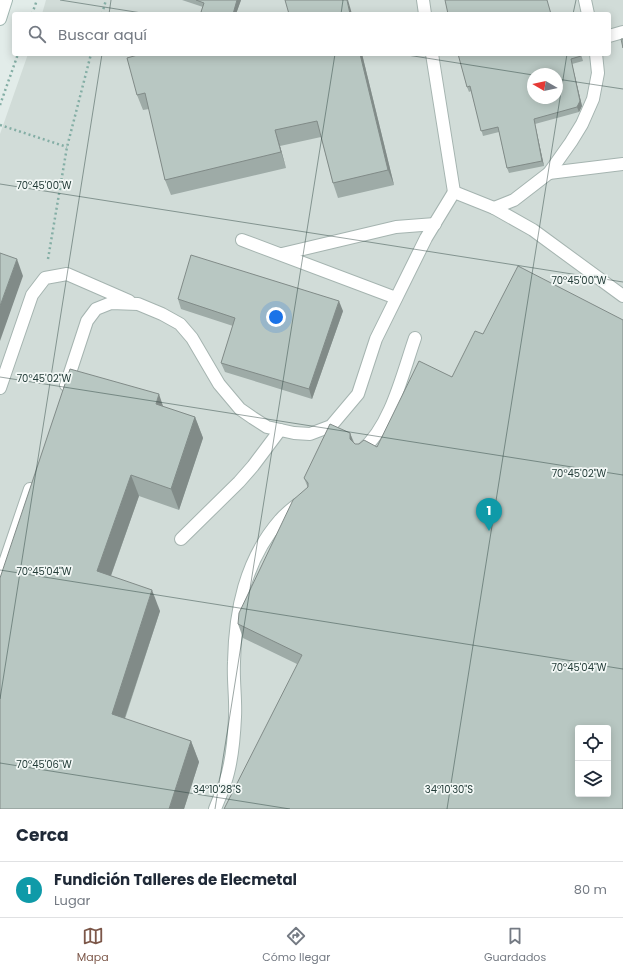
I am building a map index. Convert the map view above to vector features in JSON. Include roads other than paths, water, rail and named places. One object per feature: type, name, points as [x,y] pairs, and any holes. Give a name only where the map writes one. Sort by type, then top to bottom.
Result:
[{"type":"main road","points":[[0,18],[6,0]]},
{"type":"main road","points":[[423,0],[425,12]]},
{"type":"main road","points":[[585,0],[588,12]]},
{"type":"main road","points":[[611,35],[623,32]]},
{"type":"main road","points":[[0,388],[32,295],[45,278],[67,274],[162,314],[180,324],[192,338],[211,373],[230,398],[240,409],[253,418],[267,426],[280,430],[310,434],[331,426],[358,394],[376,340],[422,245],[454,192],[432,56]]},
{"type":"main road","points":[[494,208],[514,200],[549,173],[571,142],[582,124],[593,99],[598,73],[596,56]]},
{"type":"main road","points":[[549,173],[623,164]]},
{"type":"main road","points":[[454,192],[494,208],[533,230],[623,296]]},
{"type":"main road","points":[[282,254],[396,227],[435,224]]},
{"type":"main road","points":[[242,240],[396,298]]},
{"type":"main road","points":[[63,393],[87,321],[96,309],[111,303],[138,304]]},
{"type":"main road","points":[[362,450],[367,446],[382,424],[395,397],[415,338]]},
{"type":"main road","points":[[181,539],[239,482],[280,430]]},
{"type":"main road","points":[[0,577],[33,481]]},
{"type":"main road","points":[[215,809],[225,782],[231,757],[235,717],[234,656],[237,614],[241,596],[256,558],[269,535],[281,519],[306,498]]},
{"type":"place","name":"Fundición Talleres de Elecmetal","points":[[489,531]]}]
